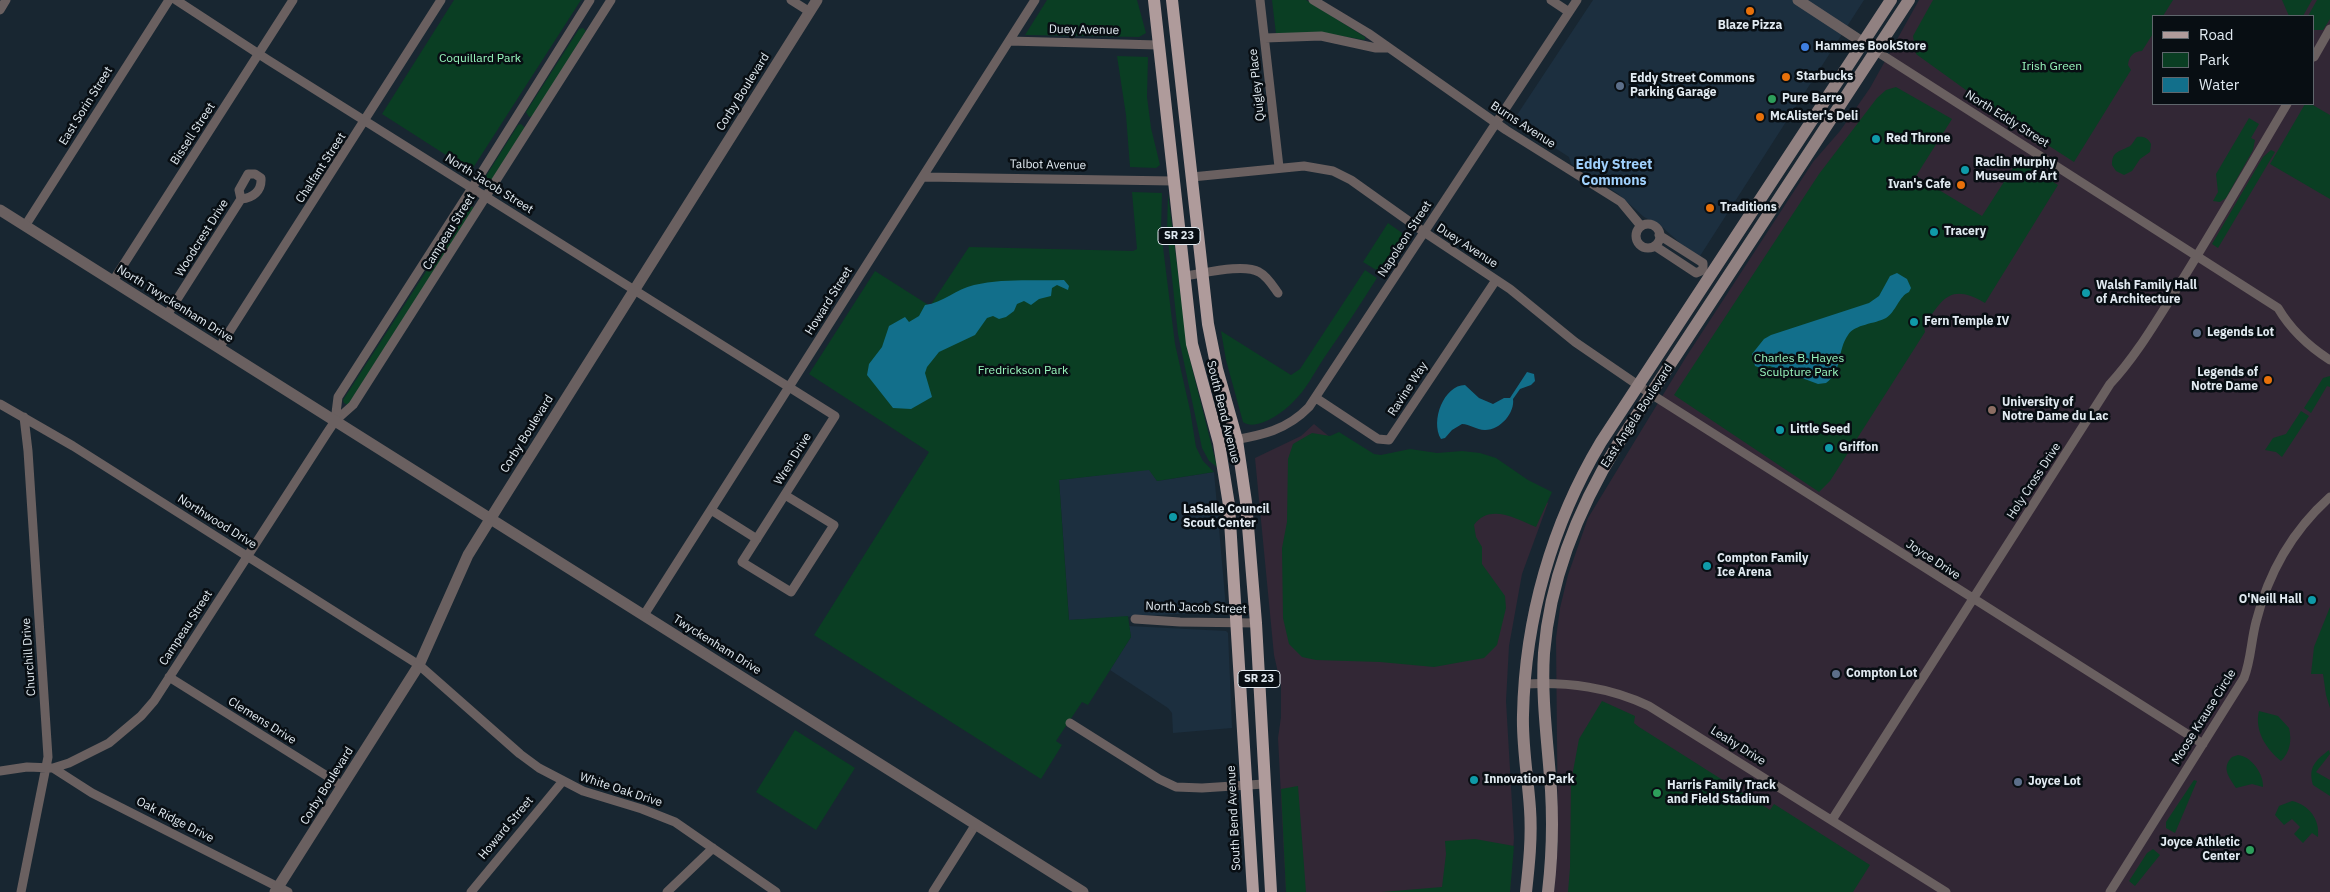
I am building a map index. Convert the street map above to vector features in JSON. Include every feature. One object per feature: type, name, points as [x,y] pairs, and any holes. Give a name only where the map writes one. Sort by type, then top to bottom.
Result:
[{"type":"main road","name":"South Bend Avenue","points":[[1154,0],[1192,344],[1219,443],[1228,505],[1237,622],[1252,892]]},
{"type":"main road","name":"South Bend Avenue","points":[[1172,0],[1202,274],[1212,347],[1237,440],[1246,502],[1256,623],[1270,892]]},
{"type":"main road","name":"East Angela Boulevard","points":[[1526,892],[1530,827],[1523,723],[1525,684],[1537,601],[1558,528],[1589,462],[1638,386],[1706,273],[1890,0]]},
{"type":"main road","name":"East Angela Boulevard","points":[[1548,892],[1552,827],[1544,654],[1548,622],[1566,554],[1583,508],[1603,469],[1651,394],[1909,0]]},
{"type":"street","points":[[0,10],[6,0]]},
{"type":"street","name":"East Sorin Street","points":[[25,226],[169,0]]},
{"type":"street","name":"North Jacob Street","points":[[176,0],[258,54],[789,387]]},
{"type":"street","name":"Bissell Street","points":[[113,281],[293,0]]},
{"type":"street","name":"Chalfant Street","points":[[219,348],[442,0]]},
{"type":"street","name":"Campeau Street","points":[[335,421],[338,397],[590,0]]},
{"type":"street","name":"Campeau Street","points":[[0,770],[49,768],[92,752],[125,731],[145,711],[335,421],[354,405],[611,0]]},
{"type":"street","points":[[791,0],[810,12]]},
{"type":"street","name":"Corby Boulevard","points":[[280,890],[342,786],[419,665],[468,555],[817,0]]},
{"type":"street","name":"Howard Street","points":[[644,615],[1034,0]]},
{"type":"street","name":"Quigley Place","points":[[1260,0],[1279,167]]},
{"type":"street","name":"Burns Avenue","points":[[1313,0],[1496,123],[1621,202],[1641,226]]},
{"type":"street","points":[[1551,0],[1569,12]]},
{"type":"street","name":"Napoleon Street","points":[[1219,443],[1270,433],[1281,428],[1303,413],[1316,398],[1577,0]]},
{"type":"street","name":"North Eddy Street","points":[[1798,0],[2278,308],[2295,332],[2330,360]]},
{"type":"street","points":[[2315,55],[2330,29]]},
{"type":"street","name":"Burns Avenue","points":[[1265,38],[1321,36],[1376,48],[1387,48]]},
{"type":"street","name":"Duey Avenue","points":[[1008,41],[1158,45]]},
{"type":"street","name":"Holy Cross Drive","points":[[1832,820],[2110,384],[2132,359],[2197,256],[2286,105]]},
{"type":"street","name":"Duey Avenue","points":[[1192,177],[1279,167],[1319,167],[1333,171],[1351,180],[1496,280],[1574,342],[1651,394]]},
{"type":"street","name":"Talbot Avenue","points":[[923,177],[1173,180]]},
{"type":"street","name":"Woodcrest Drive","points":[[168,315],[241,199]]},
{"type":"street","name":"North Twyckenham Drive","points":[[0,210],[335,421]]},
{"type":"street","points":[[1648,224],[1654,226],[1660,235],[1703,262],[1706,273],[1696,273],[1654,246],[1645,248],[1639,244],[1636,235],[1641,226],[1648,224]]},
{"type":"street","points":[[1654,246],[1660,235]]},
{"type":"street","points":[[1184,276],[1235,269],[1251,270],[1259,272],[1265,277],[1278,293]]},
{"type":"street","name":"Ravine Way","points":[[1316,398],[1378,439],[1389,440],[1496,280]]},
{"type":"street","name":"Wren Drive","points":[[785,495],[834,525],[791,592],[742,562],[835,416],[789,387]]},
{"type":"street","name":"Joyce Drive","points":[[1651,394],[1973,600],[2203,744]]},
{"type":"street","name":"Northwood Drive","points":[[0,404],[73,446],[419,665]]},
{"type":"street","name":"Churchill Drive","points":[[21,892],[49,768],[28,451],[24,418]]},
{"type":"street","name":"Twyckenham Drive","points":[[335,421],[1084,892]]},
{"type":"street","name":"Moose Krause Circle","points":[[2110,892],[2244,678],[2260,606],[2280,560],[2298,532],[2330,498]]},
{"type":"street","points":[[711,510],[757,539]]},
{"type":"street","name":"North Jacob Street","points":[[1135,619],[1180,622],[1256,623]]},
{"type":"street","name":"White Oak Drive","points":[[419,665],[520,754],[562,782],[599,797],[661,816],[689,831],[776,892]]},
{"type":"street","name":"Clemens Drive","points":[[169,677],[342,786]]},
{"type":"street","name":"Leahy Drive","points":[[1525,684],[1583,685],[1626,695],[1666,716],[1946,892]]},
{"type":"street","points":[[1070,723],[1167,784],[1187,788],[1264,784]]},
{"type":"street","name":"Oak Ridge Drive","points":[[49,768],[92,793],[280,890]]},
{"type":"street","name":"Howard Street","points":[[472,892],[562,782]]},
{"type":"street","points":[[933,892],[976,824]]},
{"type":"street","points":[[667,892],[713,848]]},
{"type":"shaded area","points":[[1593,0],[1864,0],[1700,256],[1681,244],[1660,225],[1644,217],[1617,193],[1571,164],[1569,157],[1513,121]]},
{"type":"shaded area","name":"University of Notre Dame du Lac","points":[[1919,0],[2330,0],[2330,892],[1554,892],[1558,843],[1556,638],[1560,608],[1568,575],[1588,518],[1686,357],[1813,162],[1840,131],[1870,88]]},
{"type":"shaded area","points":[[1314,424],[1360,462],[1523,486],[1548,503],[1522,574],[1509,646],[1506,701],[1514,838],[1510,892],[1286,892],[1278,738],[1281,717],[1281,686],[1274,655],[1255,458],[1301,436]]},
{"type":"shaded area","points":[[1149,469],[1157,481],[1214,472],[1226,608],[1223,611],[1214,612],[1069,620],[1059,480]]},
{"type":"shaded area","points":[[1129,626],[1226,631],[1228,633],[1232,728],[1173,733],[1172,713],[1168,708],[1110,670],[1131,637]]},
{"type":"green space","name":"Coquillard Park","points":[[454,0],[581,0],[471,171],[382,114]]},
{"type":"green space","points":[[1047,0],[1137,0],[1146,33],[1139,37],[1025,35]]},
{"type":"green space","points":[[1272,0],[1306,0],[1365,37],[1365,40],[1324,33],[1276,34]]},
{"type":"green space","name":"Irish Green","points":[[1933,0],[2173,0],[2164,15],[2152,15],[2152,35],[2142,51],[2134,53],[2131,57],[2128,65],[2131,70],[2074,162],[1995,111],[1916,54],[1913,36]]},
{"type":"green space","points":[[2282,0],[2312,0],[2304,15],[2289,15]]},
{"type":"green space","points":[[2317,0],[2330,0],[2330,19],[2323,30],[2315,30],[2315,15],[2309,15]]},
{"type":"green space","points":[[583,28],[586,31],[533,116],[529,117],[526,112],[579,29]]},
{"type":"green space","points":[[1117,56],[1148,57],[1147,97],[1151,128],[1160,165],[1156,168],[1130,167],[1126,115]]},
{"type":"green space","name":"Charles B. Hayes Sculpture Park","points":[[1896,87],[1952,119],[1916,176],[1982,216],[2018,160],[2058,185],[1985,303],[1964,294],[1956,294],[1942,301],[1936,308],[1924,327],[1925,332],[1830,481],[1819,492],[1674,395],[1819,174],[1877,98],[1886,90]]},
{"type":"green space","points":[[2304,105],[2313,105],[2330,115],[2330,199],[2270,164]]},
{"type":"green space","points":[[2249,118],[2259,124],[2251,138],[2255,140],[2253,150],[2226,198],[2220,202],[2213,201],[2218,192],[2216,174]]},
{"type":"green space","points":[[521,124],[525,128],[491,181],[489,181],[486,176],[518,125]]},
{"type":"green space","points":[[2137,137],[2144,137],[2149,140],[2151,144],[2150,152],[2140,159],[2132,171],[2124,175],[2116,171],[2112,165],[2113,157],[2131,145]]},
{"type":"green space","points":[[2271,150],[2275,152],[2218,248],[2212,244],[2263,157]]},
{"type":"green space","name":"Fredrickson Park","points":[[1132,192],[1162,193],[1161,231],[1175,344],[1190,410],[1196,447],[1203,461],[1214,472],[1157,481],[1149,470],[1059,480],[1069,620],[1128,616],[1131,637],[1088,705],[1082,702],[1056,741],[1062,745],[1041,779],[814,635],[929,452],[809,374],[875,271],[930,306],[969,247],[1133,251],[1137,249]]},
{"type":"green space","points":[[1168,194],[1188,352],[1217,467],[1209,461],[1202,448],[1178,334],[1167,231]]},
{"type":"green space","points":[[469,205],[474,208],[348,405],[344,403],[343,400]]},
{"type":"green space","points":[[1388,223],[1405,235],[1381,273],[1363,262]]},
{"type":"green space","points":[[1365,270],[1377,278],[1298,397],[1270,420],[1255,424],[1243,422],[1226,360],[1221,331],[1291,375],[1300,369]]},
{"type":"green space","points":[[2330,376],[2330,387],[2327,386],[2311,413],[2304,408],[2323,378]]},
{"type":"green space","points":[[2301,411],[2309,416],[2282,457],[2276,452],[2265,450],[2273,438],[2286,434]]},
{"type":"green space","points":[[1339,432],[1374,454],[1381,455],[1410,449],[1437,453],[1462,451],[1480,453],[1496,458],[1528,480],[1552,492],[1536,527],[1512,517],[1495,514],[1480,518],[1474,525],[1476,537],[1482,547],[1482,564],[1505,596],[1506,608],[1497,645],[1484,658],[1434,667],[1380,662],[1316,660],[1302,657],[1289,644],[1283,618],[1282,548],[1287,522],[1288,459],[1293,444],[1312,433],[1330,436]]},
{"type":"green space","points":[[2330,607],[2330,708],[2323,674],[2311,674],[2314,647]]},
{"type":"green space","name":"Harris Family Track and Field Stadium","points":[[1602,701],[1635,716],[1634,723],[1639,727],[1770,810],[1774,804],[1870,865],[1853,892],[1568,892],[1571,782],[1579,739]]},
{"type":"green space","points":[[2259,711],[2278,716],[2289,728],[2290,746],[2281,761],[2267,746],[2260,733],[2258,726]]},
{"type":"green space","points":[[795,730],[855,768],[816,830],[756,792]]},
{"type":"green space","points":[[2329,750],[2330,754],[2316,772],[2330,780],[2330,796],[2313,785],[2311,773],[2316,761]]},
{"type":"green space","points":[[2238,755],[2248,759],[2256,766],[2263,782],[2263,787],[2252,784],[2236,788],[2227,772],[2227,765],[2232,757]]},
{"type":"green space","points":[[2194,780],[2197,781],[2175,833],[2166,828],[2166,822]]},
{"type":"green space","points":[[1298,786],[1306,892],[1286,892],[1281,789]]},
{"type":"green space","points":[[2292,801],[2304,806],[2312,814],[2317,824],[2318,837],[2312,833],[2303,843],[2294,834],[2300,827],[2292,819],[2284,825],[2275,815],[2279,806]]},
{"type":"green space","points":[[1475,839],[1514,846],[1510,892],[1382,892],[1442,887],[1446,854],[1445,841]]},
{"type":"green space","points":[[2153,849],[2160,855],[2135,886],[2129,881],[2147,853]]},
{"type":"water","points":[[1897,273],[1907,279],[1911,288],[1909,292],[1886,318],[1860,326],[1851,331],[1842,347],[1835,373],[1826,383],[1818,384],[1770,366],[1755,366],[1752,354],[1764,339],[1771,335],[1869,303],[1879,296],[1890,276]]},
{"type":"water","points":[[1064,280],[1069,286],[1068,290],[1057,285],[1052,288],[1051,296],[1039,299],[1031,305],[1024,301],[1017,304],[1014,311],[1006,317],[999,319],[993,316],[987,318],[975,335],[939,352],[927,367],[925,373],[932,397],[911,409],[893,408],[867,375],[869,364],[882,347],[889,326],[905,317],[909,322],[919,316],[925,305],[938,302],[967,287],[985,283]]},
{"type":"water","points":[[1527,372],[1534,374],[1535,381],[1531,385],[1520,389],[1513,399],[1509,415],[1501,424],[1485,430],[1462,424],[1452,430],[1445,438],[1441,439],[1438,432],[1438,414],[1445,397],[1451,391],[1465,385],[1479,398],[1493,404],[1504,398],[1510,398]]},
{"type":"place","name":"Blaze Pizza","points":[[1750,11]]},
{"type":"place","name":"Hammes BookStore","points":[[1805,47]]},
{"type":"place","name":"Starbucks","points":[[1786,77]]},
{"type":"place","name":"Eddy Street Commons Parking Garage","points":[[1620,86]]},
{"type":"place","name":"Pure Barre","points":[[1772,99]]},
{"type":"place","name":"McAlister's Deli","points":[[1760,117]]},
{"type":"place","name":"Red Throne","points":[[1876,139]]},
{"type":"place","name":"Raclin Murphy Museum of Art","points":[[1965,170]]},
{"type":"place","name":"Ivan's Cafe","points":[[1961,185]]},
{"type":"place","name":"Traditions","points":[[1710,208]]},
{"type":"place","name":"Tracery","points":[[1934,232]]},
{"type":"place","name":"Walsh Family Hall of Architecture","points":[[2086,293]]},
{"type":"place","name":"Fern Temple IV","points":[[1914,322]]},
{"type":"place","name":"Legends Lot","points":[[2197,333]]},
{"type":"place","name":"Legends of Notre Dame","points":[[2268,380]]},
{"type":"place","name":"University of Notre Dame du Lac","points":[[1992,410]]},
{"type":"place","name":"Little Seed","points":[[1780,430]]},
{"type":"place","name":"Griffon","points":[[1829,448]]},
{"type":"place","name":"LaSalle Council Scout Center","points":[[1173,517]]},
{"type":"place","name":"Compton Family Ice Arena","points":[[1707,566]]},
{"type":"place","name":"O'Neill Hall","points":[[2312,600]]},
{"type":"place","name":"Compton Lot","points":[[1836,674]]},
{"type":"place","name":"Innovation Park","points":[[1474,780]]},
{"type":"place","name":"Joyce Lot","points":[[2018,782]]},
{"type":"place","name":"Harris Family Track and Field Stadium","points":[[1657,793]]},
{"type":"place","name":"Joyce Athletic Center","points":[[2250,850]]},
{"type":"district","name":"Eddy Street Commons","points":[[1614,174]]}]
